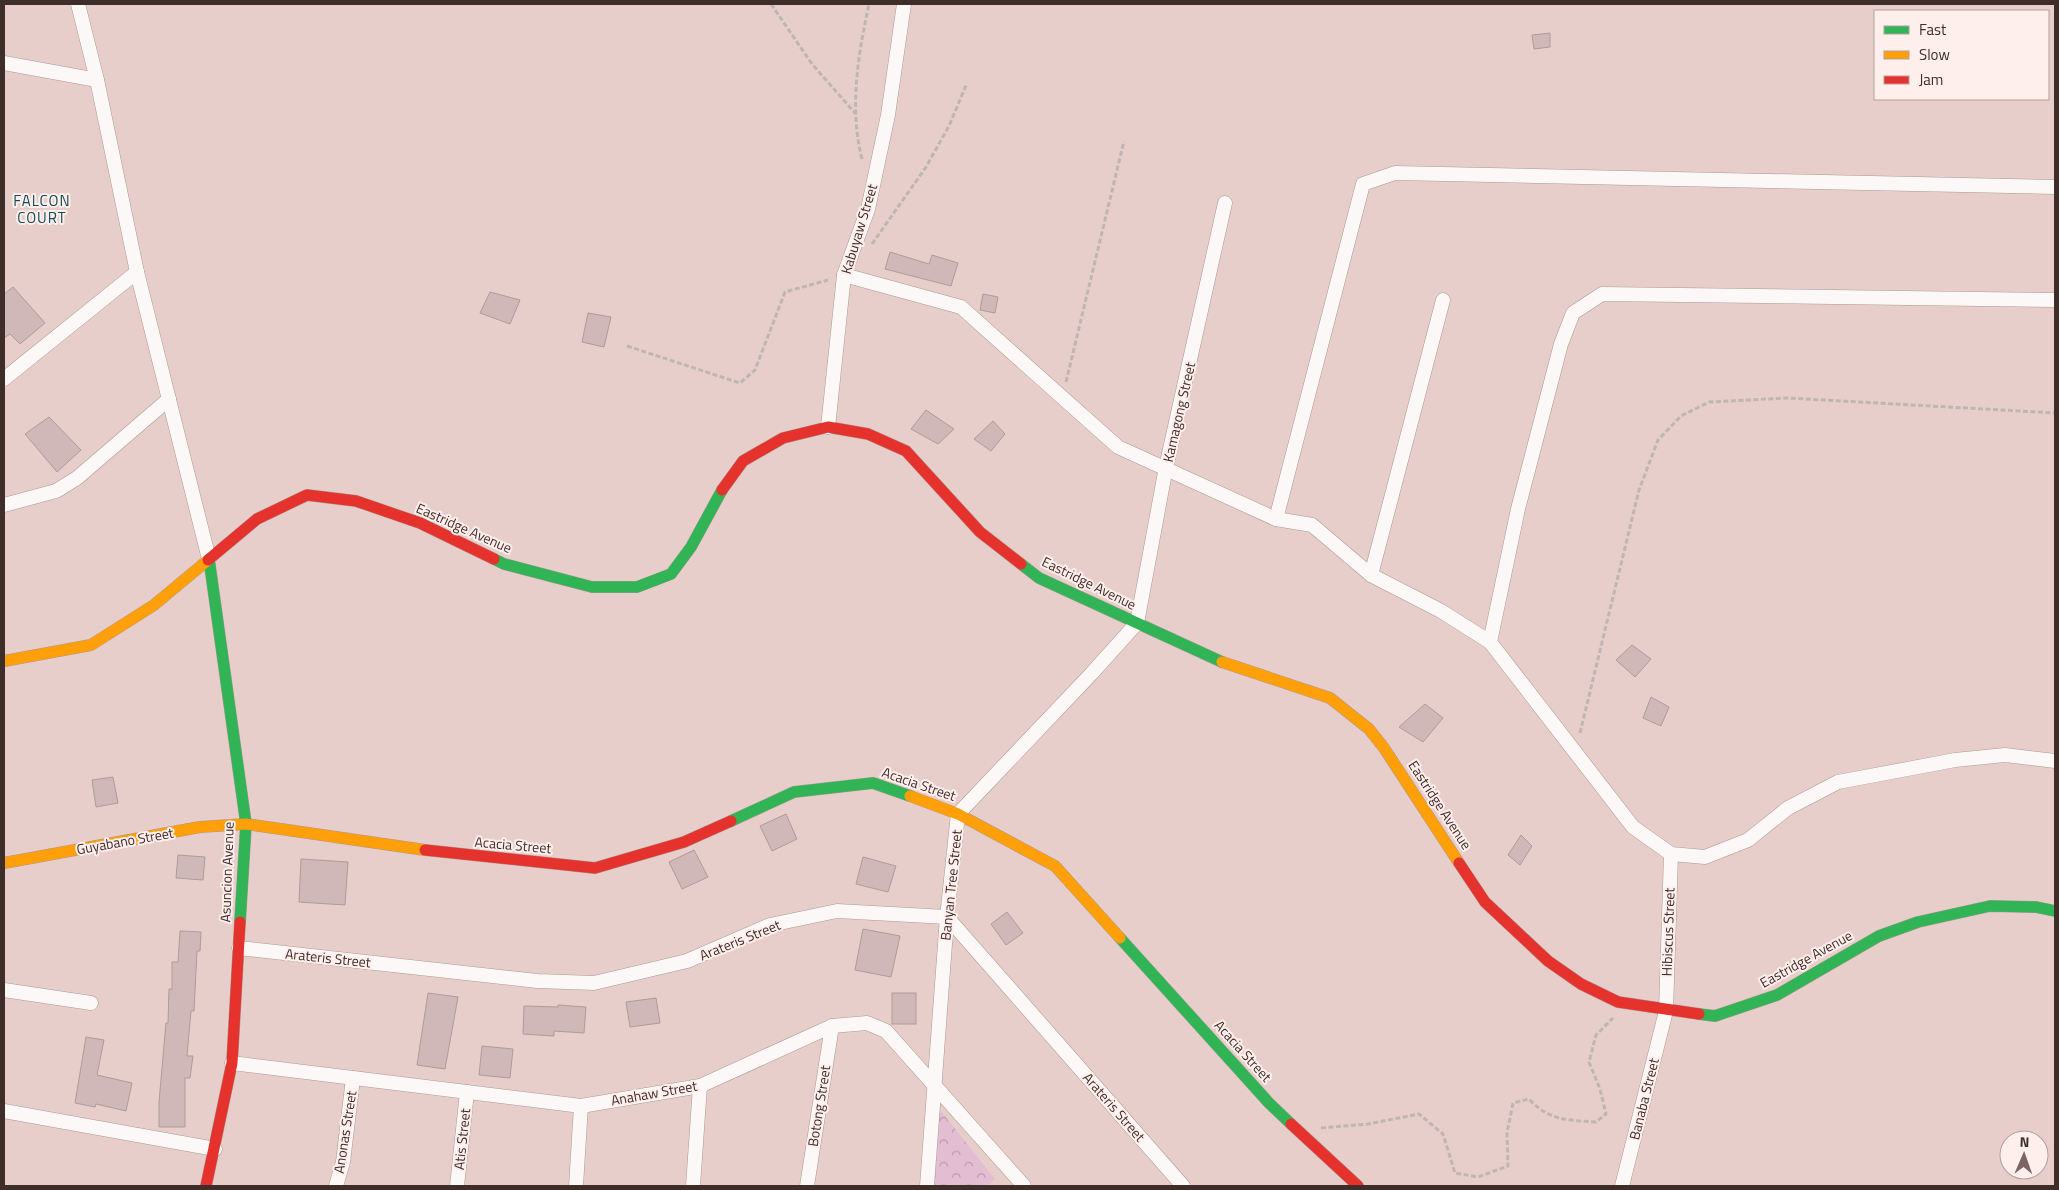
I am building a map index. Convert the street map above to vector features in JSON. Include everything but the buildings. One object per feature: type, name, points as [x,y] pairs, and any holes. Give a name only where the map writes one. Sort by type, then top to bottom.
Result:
[{"type":"street","points":[[78,4],[97,80],[137,272],[210,559]]},
{"type":"street","name":"Kabuyaw Street","points":[[828,427],[844,275],[868,209],[888,115],[904,4]]},
{"type":"street","points":[[4,63],[97,80]]},
{"type":"street","points":[[1276,519],[1363,184],[1395,173],[2055,187]]},
{"type":"street","name":"Kamagong Street","points":[[1137,623],[1166,467],[1225,203]]},
{"type":"street","points":[[4,378],[137,272]]},
{"type":"street","points":[[844,275],[961,307],[1118,446],[1276,519],[1312,525],[1371,575],[1441,610],[1490,642],[1632,827],[1671,854],[1705,857],[1748,840],[1788,808],[1838,782],[1955,760],[2004,755],[2055,761]]},
{"type":"street","points":[[1490,642],[1518,509],[1561,344],[1573,313],[1602,294],[2055,300]]},
{"type":"street","points":[[1371,575],[1443,300]]},
{"type":"street","points":[[4,505],[56,491],[77,478],[169,399]]},
{"type":"street","name":"Eastridge Avenue","points":[[4,661],[91,645],[154,605],[258,519],[307,495],[356,501],[420,523],[504,564],[592,586],[638,587],[671,574],[691,547],[719,495],[743,461],[783,438],[828,427],[868,434],[906,451],[980,532],[1039,578],[1218,661],[1330,698],[1369,728],[1485,902],[1548,961],[1581,984],[1618,1002],[1666,1011],[1716,1016],[1777,995],[1879,936],[1918,922],[1990,906],[2036,907],[2055,911]]},
{"type":"street","name":"Asuncion Avenue","points":[[206,1186],[232,1062],[246,824],[210,559]]},
{"type":"street","name":"Banyan Tree Street","points":[[927,1186],[947,917],[958,814],[1137,623]]},
{"type":"street","name":"Acacia Street","points":[[246,824],[456,855],[595,868],[684,842],[794,792],[873,783],[958,814],[1055,866],[1269,1103],[1358,1186]]},
{"type":"street","name":"Guyabano Street","points":[[4,863],[200,827],[246,824]]},
{"type":"street","name":"Hibiscus Street","points":[[1666,1011],[1671,854]]},
{"type":"street","name":"Arateris Street","points":[[239,948],[537,981],[594,983],[687,961],[770,925],[836,911],[947,917],[1183,1186]]},
{"type":"street","points":[[4,990],[92,1003]]},
{"type":"street","name":"Banaba Street","points":[[1622,1186],[1666,1011]]},
{"type":"street","name":"Anahaw Street","points":[[232,1062],[581,1106],[700,1086],[832,1026],[867,1023],[886,1031],[1024,1186]]},
{"type":"street","name":"Botong Street","points":[[807,1186],[832,1026]]},
{"type":"street","name":"Anonas Street","points":[[336,1186],[343,1162],[353,1078]]},
{"type":"street","points":[[693,1186],[700,1086]]},
{"type":"street","name":"Atis Street","points":[[457,1186],[467,1092]]},
{"type":"street","points":[[576,1186],[581,1106]]},
{"type":"street","points":[[4,1111],[215,1149]]},
{"type":"path","points":[[771,4],[812,64],[855,113]]},
{"type":"path","points":[[864,165],[856,137],[855,113],[858,54],[869,4]]},
{"type":"path","points":[[871,245],[926,167],[949,126],[967,83]]},
{"type":"path","points":[[1062,397],[1124,141]]},
{"type":"path","points":[[627,346],[740,383],[755,370],[785,292],[844,275]]},
{"type":"path","points":[[1575,753],[1639,490],[1658,440],[1681,416],[1710,402],[1788,398],[2055,413]]},
{"type":"path","points":[[1298,1130],[1368,1124],[1419,1114],[1443,1134],[1455,1173],[1478,1177],[1508,1166],[1507,1134],[1513,1103],[1530,1099],[1540,1111],[1564,1120],[1596,1122],[1606,1114],[1600,1089],[1588,1062],[1596,1035],[1628,1005]]},
{"type":"green space","points":[[941,1111],[995,1179],[987,1186],[932,1186],[933,1116]]},
{"type":"traffic: fast","points":[[494,559],[504,564],[592,587],[637,587],[671,574],[691,547],[722,490]]},
{"type":"traffic: fast","points":[[209,559],[246,824],[240,922]]},
{"type":"traffic: fast","points":[[1021,564],[1039,578],[1222,662]]},
{"type":"traffic: fast","points":[[731,821],[794,792],[873,783],[910,796]]},
{"type":"traffic: fast","points":[[1699,1014],[1715,1016],[1777,995],[1879,936],[1918,922],[1990,906],[2036,907],[2055,911]]},
{"type":"traffic: fast","points":[[1120,938],[1269,1103],[1291,1124]]},
{"type":"traffic: slow","points":[[4,661],[91,645],[154,605],[208,560]]},
{"type":"traffic: slow","points":[[1222,662],[1330,698],[1369,729],[1384,748],[1459,863]]},
{"type":"traffic: slow","points":[[910,796],[958,814],[1055,866],[1120,938]]},
{"type":"traffic: slow","points":[[4,863],[200,827],[246,824],[425,850]]},
{"type":"traffic: jam","points":[[722,490],[743,461],[783,438],[828,427],[868,434],[906,451],[980,532],[1021,564]]},
{"type":"traffic: jam","points":[[208,560],[257,519],[307,495],[356,501],[420,523],[494,559]]},
{"type":"traffic: jam","points":[[425,850],[595,868],[684,842],[731,821]]},
{"type":"traffic: jam","points":[[1459,863],[1485,902],[1548,961],[1581,984],[1618,1002],[1699,1014]]},
{"type":"traffic: jam","points":[[206,1186],[232,1063],[240,922]]},
{"type":"traffic: jam","points":[[1291,1124],[1358,1186]]},
{"type":"district","name":"FALCON COURT","points":[[42,210]]}]
